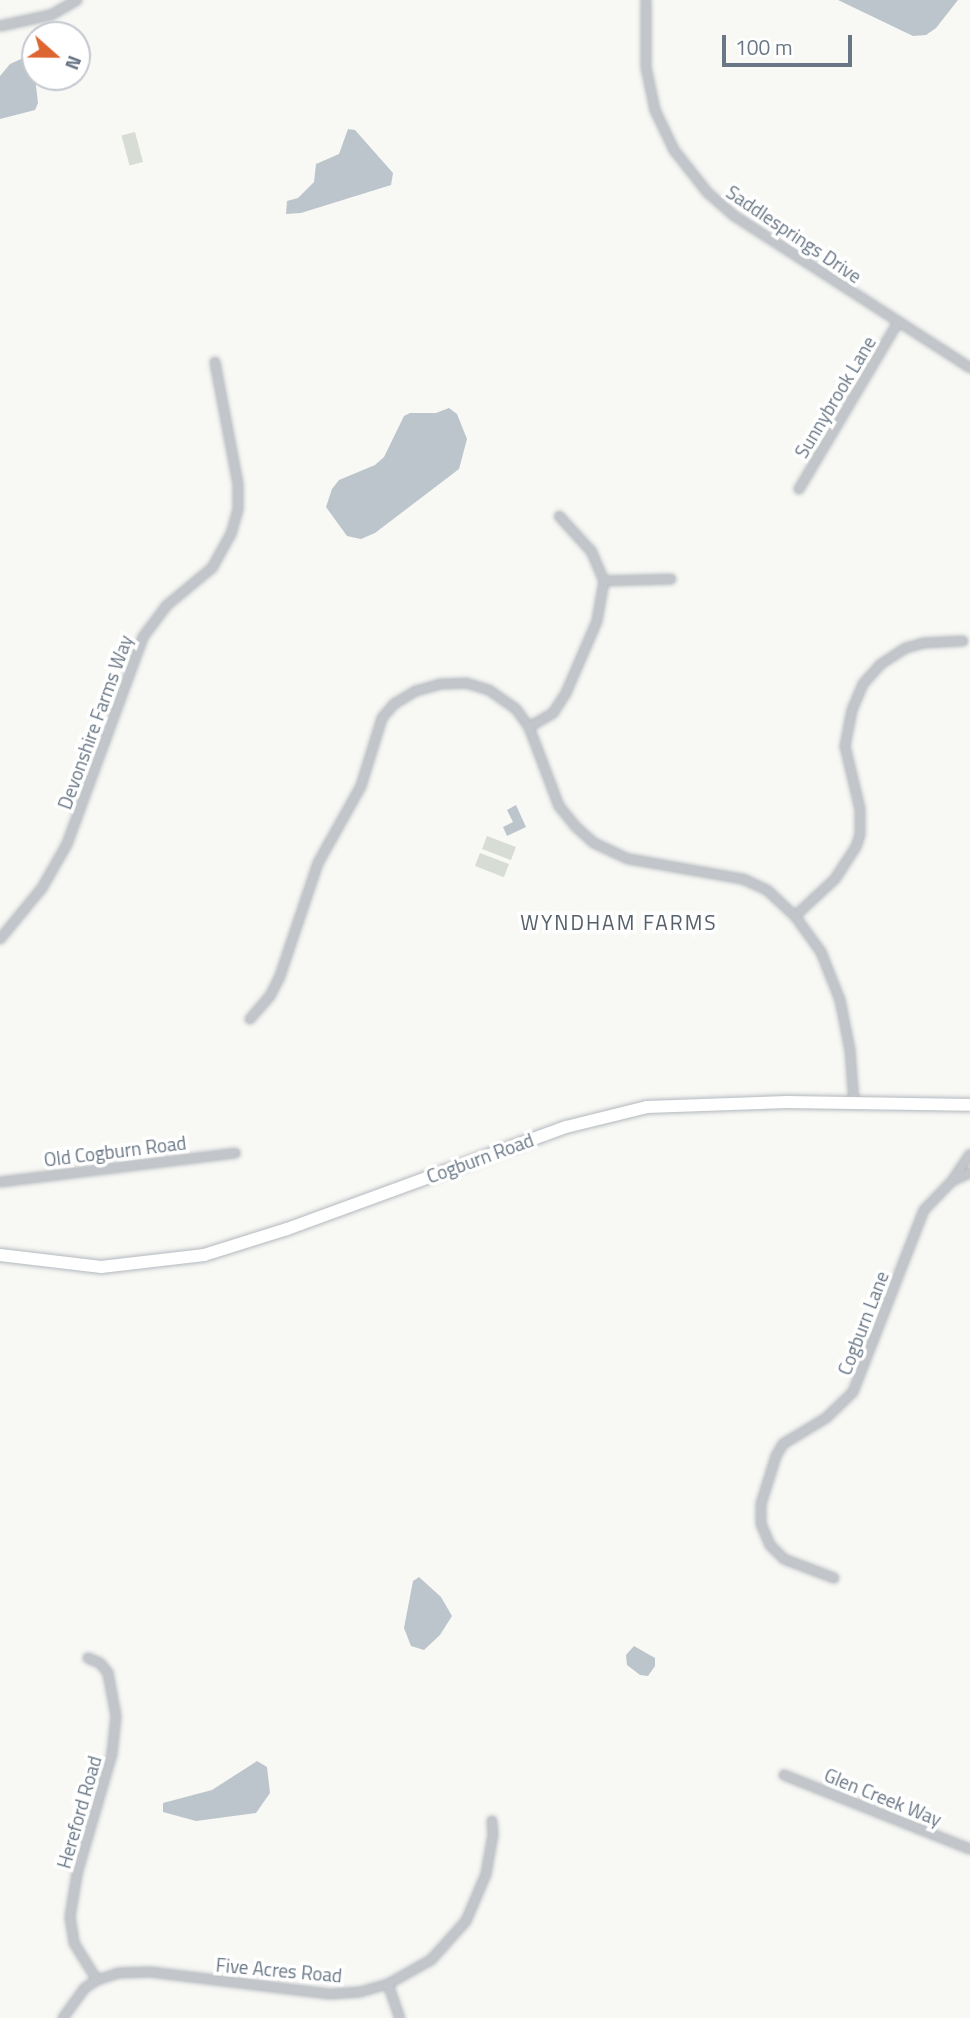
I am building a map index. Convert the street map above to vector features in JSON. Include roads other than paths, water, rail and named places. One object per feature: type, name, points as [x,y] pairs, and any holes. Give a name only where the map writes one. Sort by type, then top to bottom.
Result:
[{"type":"street","points":[[0,26],[51,15],[77,0]]},
{"type":"street","name":"Saddlesprings Drive","points":[[646,0],[644,48],[649,85],[664,130],[686,169],[708,194],[733,215],[970,368]]},
{"type":"street","name":"Sunnybrook Lane","points":[[799,489],[898,322]]},
{"type":"street","name":"Devonshire Farms Way","points":[[0,939],[42,888],[67,844],[137,649],[149,626],[166,606],[212,568],[231,534],[238,509],[238,484],[215,362]]},
{"type":"street","points":[[529,726],[553,713],[566,693],[597,621],[604,581],[591,551],[559,516]]},
{"type":"street","points":[[604,581],[671,579]]},
{"type":"street","points":[[795,916],[835,879],[856,847],[860,835],[860,809],[845,746],[852,710],[863,684],[881,664],[906,649],[923,643],[963,641]]},
{"type":"street","points":[[250,1019],[270,996],[280,976],[318,863],[361,786],[385,713],[416,691],[440,684],[466,683],[503,698],[529,726],[559,806],[575,826],[594,843],[629,859],[743,878],[767,890],[795,916],[814,941],[836,988],[850,1050],[854,1103]]},
{"type":"street","name":"Cogburn Road","points":[[0,1255],[101,1267],[204,1255],[287,1229],[566,1126],[612,1113],[682,1104],[970,1105]]},
{"type":"street","name":"Old Cogburn Road","points":[[0,1182],[235,1153]]},
{"type":"street","name":"Cogburn Lane","points":[[834,1578],[784,1559],[770,1545],[761,1524],[761,1504],[776,1456],[783,1444],[826,1418],[853,1392],[925,1210],[952,1181],[970,1154]]},
{"type":"street","name":"Cogburn Lane","points":[[952,1181],[970,1173]]},
{"type":"street","name":"Hereford Road","points":[[88,1658],[100,1662],[108,1673],[116,1716],[112,1754],[77,1874],[70,1917],[74,1943],[97,1980]]},
{"type":"street","name":"Glen Creek Way","points":[[784,1775],[970,1849]]},
{"type":"street","name":"Five Acres Road","points":[[97,1980],[118,1973],[150,1972],[330,1994],[360,1992],[388,1984],[431,1960],[466,1921],[486,1874],[493,1836],[492,1821]]},
{"type":"street","points":[[63,2018],[74,2000],[97,1980]]},
{"type":"street","points":[[388,1984],[400,2018]]},
{"type":"district","name":"WYNDHAM FARMS","points":[[619,922]]}]
